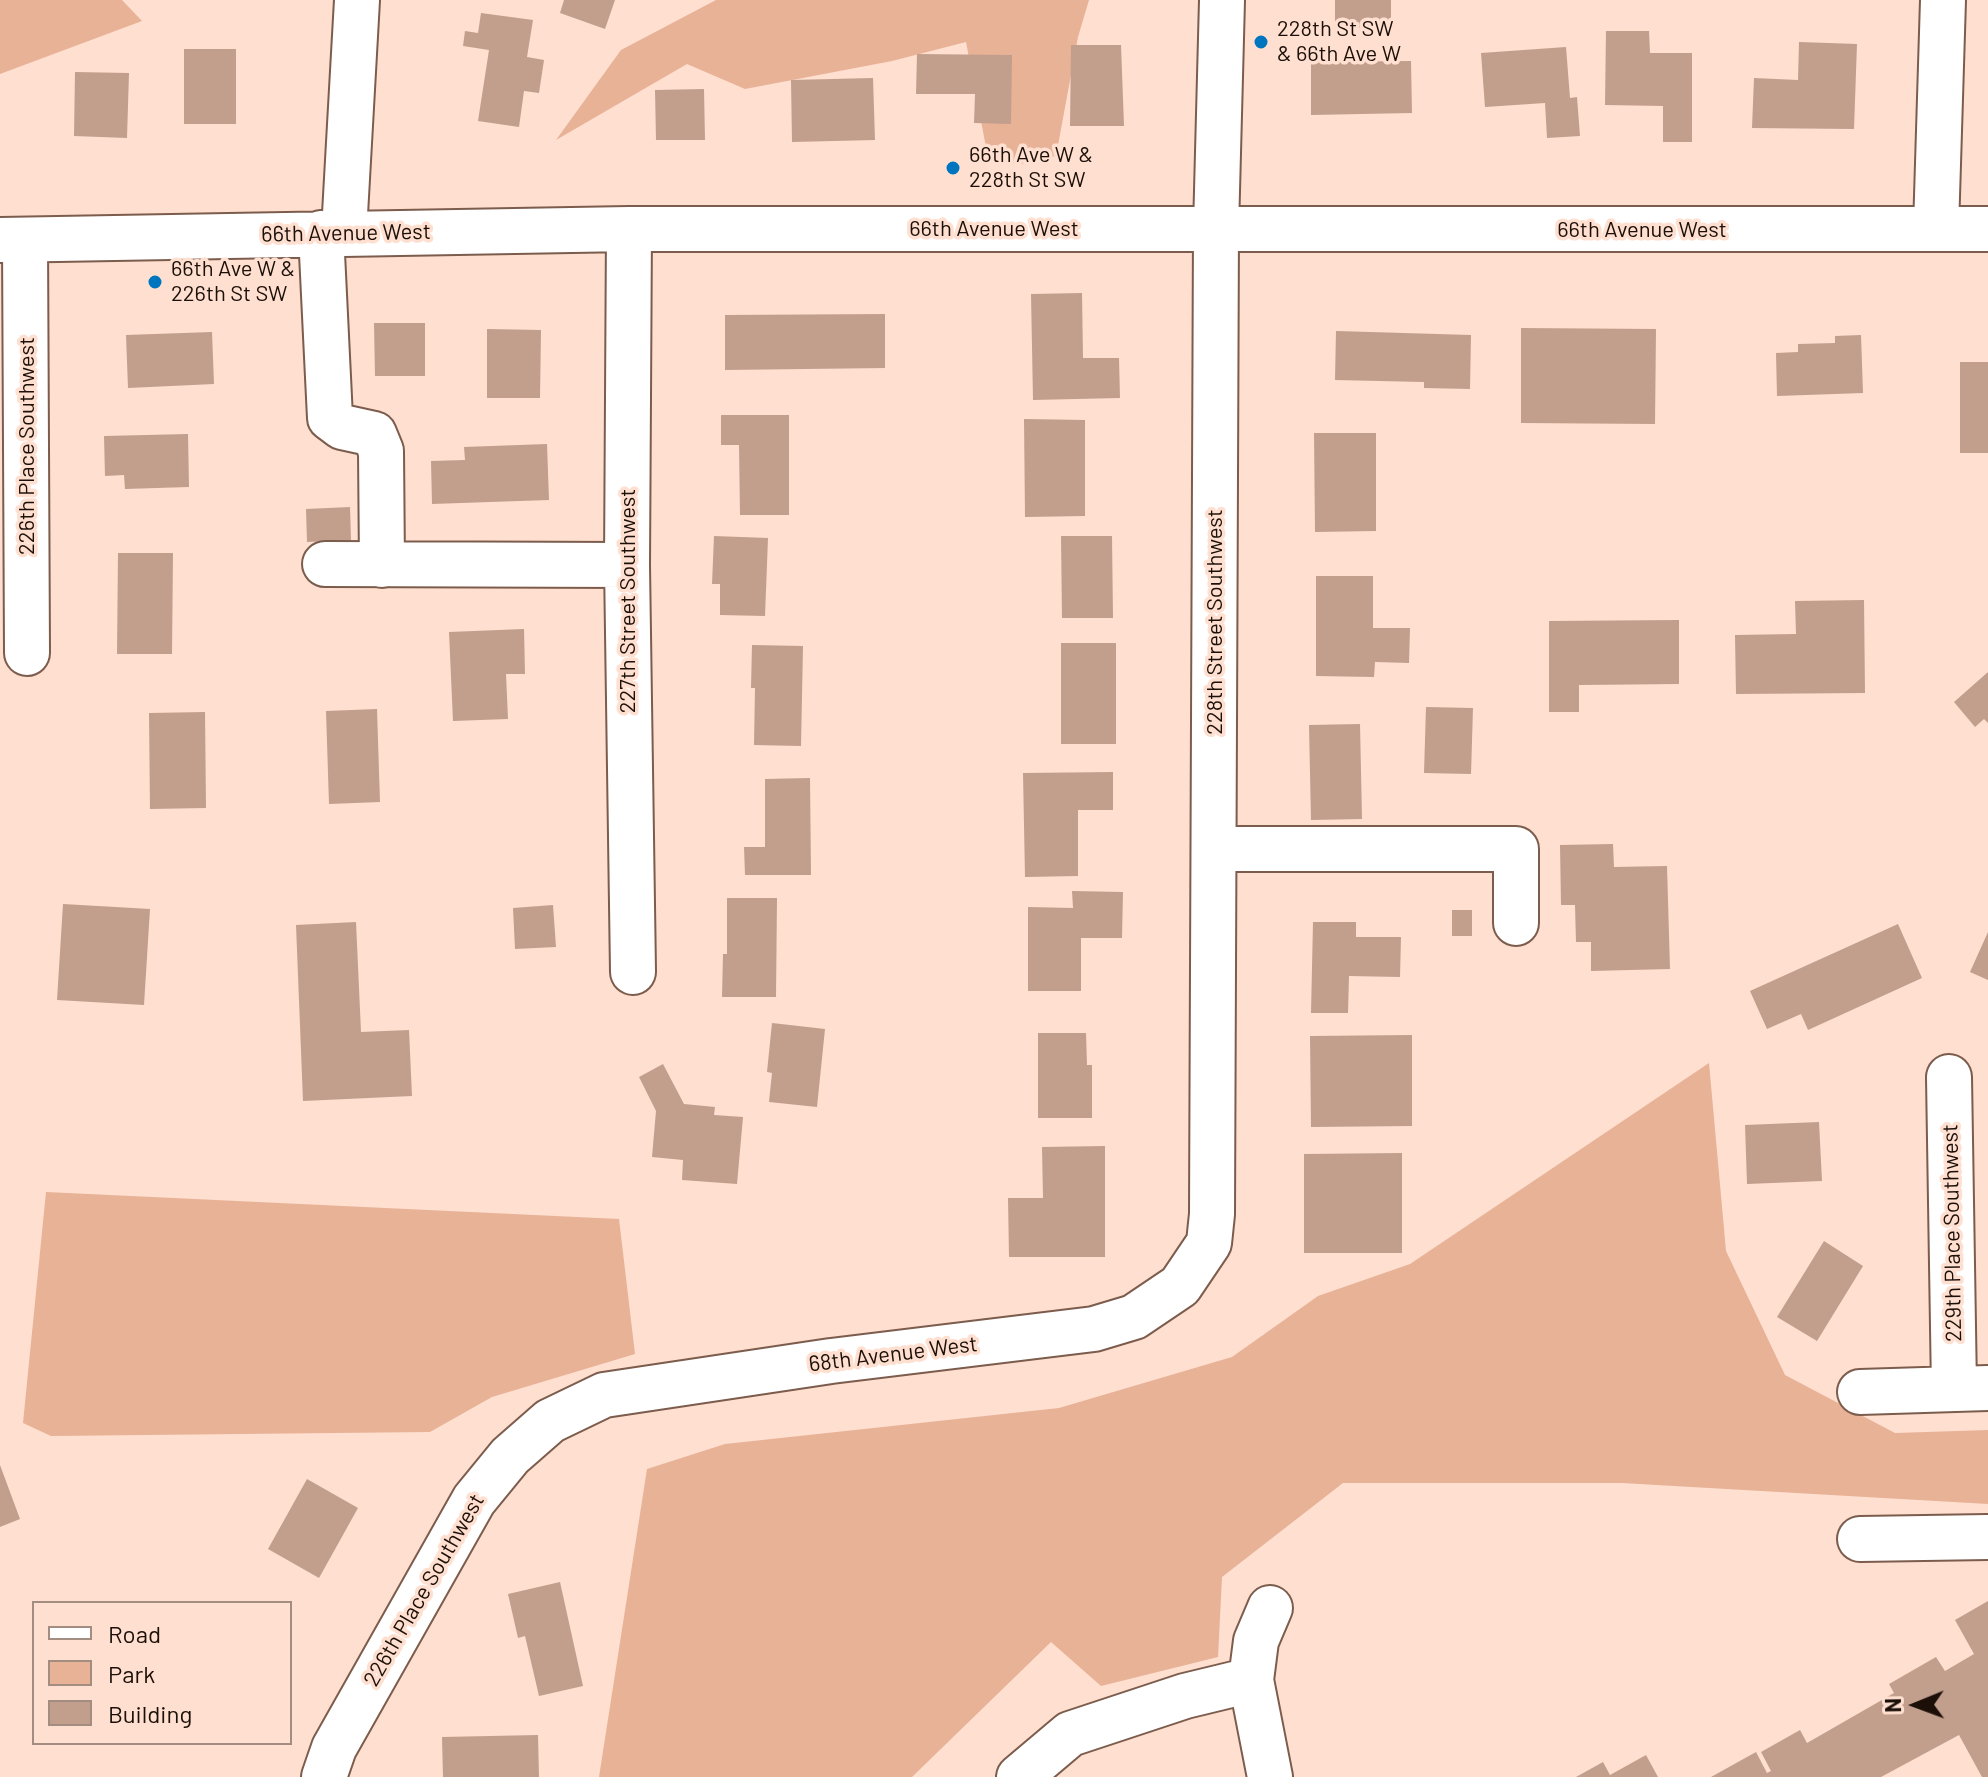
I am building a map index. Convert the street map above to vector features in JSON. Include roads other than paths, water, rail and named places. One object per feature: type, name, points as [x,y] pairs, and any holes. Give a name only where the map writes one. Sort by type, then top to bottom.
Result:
[{"type":"street","points":[[357,0],[333,233],[330,418],[342,427],[374,434],[381,451],[382,565]]},
{"type":"street","name":"228th Street Southwest","points":[[1209,1243],[1212,1199],[1216,229],[1222,0]]},
{"type":"street","points":[[1936,229],[1943,0]]},
{"type":"street","name":"66th Avenue West","points":[[12,240],[629,229],[1988,229]]},
{"type":"street","name":"227th Street Southwest","points":[[629,229],[627,565],[633,972]]},
{"type":"street","name":"226th Place Southwest","points":[[12,240],[27,653]]},
{"type":"street","points":[[325,564],[627,565]]},
{"type":"street","points":[[1214,849],[1516,849],[1516,923]]},
{"type":"street","name":"229th Place Southwest","points":[[1949,1077],[1971,1389]]},
{"type":"street","name":"68th Avenue West","points":[[550,1421],[604,1395],[831,1361],[1094,1329],[1134,1317],[1180,1286],[1209,1243]]},
{"type":"street","points":[[1860,1392],[1971,1389]]},
{"type":"street","name":"226th Place Southwest","points":[[324,1777],[334,1748],[474,1500],[510,1456],[550,1421]]},
{"type":"street","points":[[1860,1539],[1988,1537]]},
{"type":"street","points":[[1270,1608],[1256,1641],[1251,1680],[1270,1777]]},
{"type":"street","points":[[1019,1777],[1070,1734],[1185,1696],[1251,1680]]},
{"type":"place","name":"228th St SW & 66th Ave W","points":[[1261,42]]},
{"type":"place","name":"66th Ave W & 228th St SW","points":[[953,168]]},
{"type":"place","name":"66th Ave W & 226th St SW","points":[[155,282]]}]
